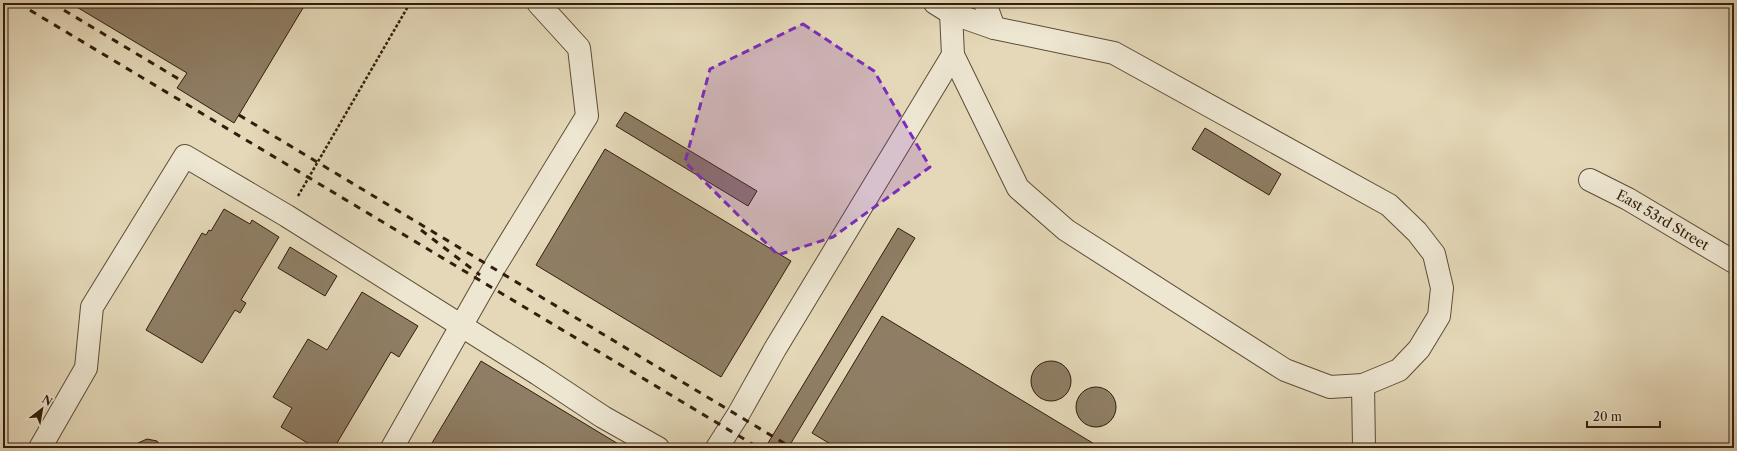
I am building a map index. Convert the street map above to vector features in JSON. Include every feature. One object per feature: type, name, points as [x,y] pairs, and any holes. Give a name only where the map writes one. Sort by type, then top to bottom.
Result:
[{"type":"street","points":[[392,448],[498,262],[587,116],[579,48],[538,3]]},
{"type":"street","points":[[985,3],[994,28]]},
{"type":"street","points":[[943,8],[994,28],[1114,53],[1389,205],[1417,232],[1434,254],[1442,288],[1438,316],[1419,349],[1399,370],[1363,385],[1330,386],[1285,370],[1066,230],[1018,188],[953,55],[943,8]]},
{"type":"street","points":[[717,448],[738,415],[779,342],[953,55]]},
{"type":"street","points":[[40,448],[86,368],[92,307],[186,156],[287,216],[603,417],[658,448]]},
{"type":"street","name":"East 53rd Street","points":[[1590,180],[1628,199],[1734,262]]},
{"type":"street","points":[[1363,385],[1364,448]]},
{"type":"path","points":[[287,216],[410,3]]},
{"type":"highlighted area","points":[[803,24],[874,71],[930,167],[833,237],[778,255],[685,162],[710,69]]},
{"type":"building","points":[[70,3],[306,3],[234,123],[177,88],[187,73]]},
{"type":"building","points":[[625,112],[757,191],[748,206],[616,126]]},
{"type":"building","points":[[1205,128],[1281,174],[1269,195],[1192,149]]},
{"type":"building","points":[[605,149],[791,261],[721,377],[536,265]]},
{"type":"building","points":[[224,209],[250,224],[252,220],[279,237],[241,300],[246,303],[240,313],[235,310],[202,363],[146,330],[202,233],[206,235],[209,230],[211,231]]},
{"type":"building","points":[[898,228],[915,238],[788,448],[765,448]]},
{"type":"building","points":[[290,247],[337,276],[325,296],[278,268]]},
{"type":"building","points":[[362,292],[418,326],[399,357],[391,352],[334,448],[316,448],[281,427],[292,408],[273,397],[308,339],[327,350]]},
{"type":"building","points":[[882,316],[1101,448],[837,448],[812,433]]},
{"type":"building","points":[[481,361],[625,448],[429,448]]},
{"type":"building","points":[[1051,361],[1065,367],[1071,381],[1065,395],[1051,401],[1037,395],[1031,381],[1037,367]]},
{"type":"building","points":[[1100,387],[1107,390],[1113,396],[1116,407],[1115,415],[1107,424],[1100,427],[1092,427],[1085,424],[1077,415],[1076,403],[1079,396],[1088,388]]},
{"type":"building","points":[[147,439],[157,441],[162,448],[134,448],[138,443]]},
{"type":"railway","points":[[18,3],[759,448]]},
{"type":"railway","points":[[52,3],[182,81]]},
{"type":"railway","points":[[239,115],[792,448]]},
{"type":"railway","points":[[421,230],[480,275]]}]
